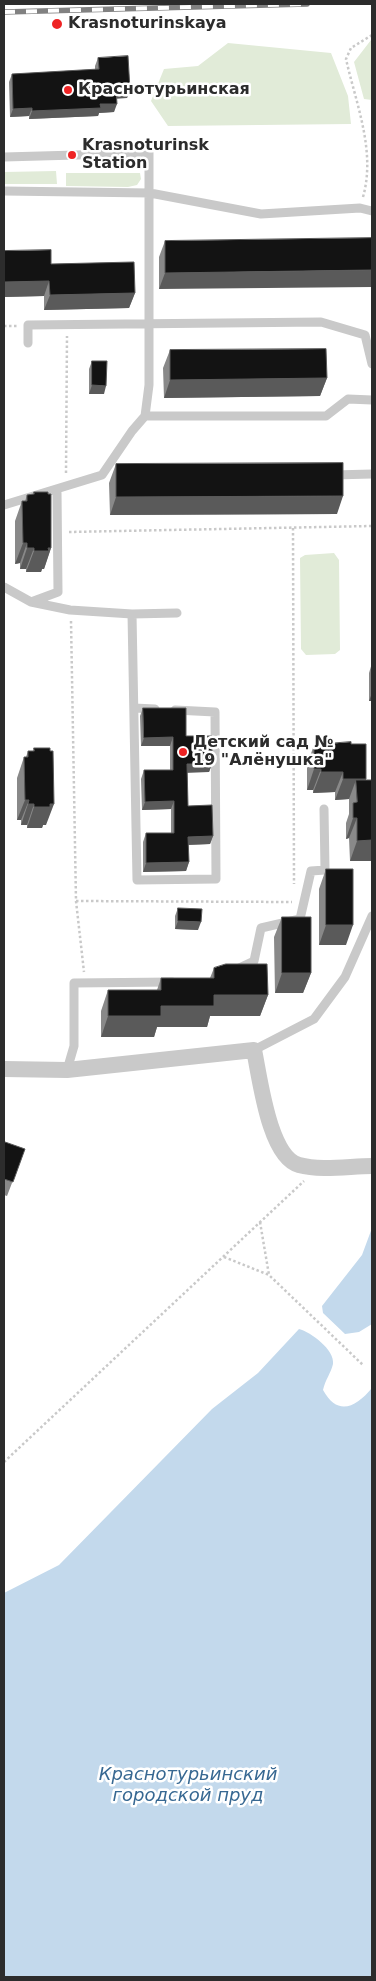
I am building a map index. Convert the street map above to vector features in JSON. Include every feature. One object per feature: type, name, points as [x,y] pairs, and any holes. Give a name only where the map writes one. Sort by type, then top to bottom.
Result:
[{"type":"street","points":[[4,1069],[67,1070],[254,1050],[270,1126],[282,1154],[298,1165],[372,1166]]},
{"type":"lane","points":[[4,157],[149,153],[149,385],[145,416],[132,430],[102,475]]},
{"type":"lane","points":[[4,191],[150,193],[261,214],[360,208],[372,211]]},
{"type":"lane","points":[[28,343],[28,325],[321,322],[365,335],[372,364]]},
{"type":"lane","points":[[145,416],[326,416],[348,399],[372,400]]},
{"type":"lane","points":[[322,475],[372,474]]},
{"type":"lane","points":[[4,505],[57,491],[102,475],[112,475]]},
{"type":"lane","points":[[32,602],[58,592],[57,491]]},
{"type":"lane","points":[[4,587],[32,602],[70,610],[132,614],[177,613]]},
{"type":"lane","points":[[132,614],[137,880],[216,879],[215,712],[134,708]]},
{"type":"lane","points":[[228,974],[254,961],[261,928],[300,919],[311,871],[325,870],[324,809]]},
{"type":"lane","points":[[254,1050],[314,1019],[345,977],[372,916]]},
{"type":"lane","points":[[67,1070],[74,1046],[74,983],[181,982]]},
{"type":"path","points":[[360,208],[368,183],[368,144],[346,59],[351,48],[372,35]]},
{"type":"path","points":[[66,488],[67,325]]},
{"type":"path","points":[[67,523],[67,541]]},
{"type":"path","points":[[67,532],[372,526]]},
{"type":"path","points":[[293,528],[294,892]]},
{"type":"path","points":[[70,610],[76,901],[86,983]]},
{"type":"path","points":[[76,901],[294,902]]},
{"type":"path","points":[[4,1462],[303,1183]]},
{"type":"path","points":[[260,1222],[269,1275]]},
{"type":"path","points":[[224,1257],[269,1275],[363,1365]]},
{"type":"green space","points":[[371,40],[372,100],[364,99],[354,62]]},
{"type":"green space","points":[[228,43],[331,53],[348,96],[351,124],[168,126],[151,101],[164,69],[198,66]]},
{"type":"green space","points":[[56,171],[57,184],[4,184],[4,172]]},
{"type":"green space","points":[[66,173],[140,173],[141,179],[137,185],[128,187],[66,186]]},
{"type":"green space","points":[[334,553],[339,560],[340,650],[335,654],[306,655],[301,649],[300,558],[305,555]]},
{"type":"water","points":[[372,1228],[372,1324],[359,1332],[345,1334],[323,1313],[322,1306],[362,1255]]},
{"type":"water","name":"Краснотурьинский городской пруд","points":[[299,1329],[321,1342],[333,1359],[333,1364],[323,1390],[335,1404],[347,1406],[353,1404],[372,1388],[372,1977],[4,1977],[4,1593],[59,1565],[212,1409],[258,1373]]},
{"type":"building","name":"Краснотурьинская","points":[[128,56],[130,90],[116,90],[117,104],[100,104],[101,108],[32,111],[32,108],[13,109],[12,74],[99,69],[98,58]]},
{"type":"building","points":[[372,238],[372,270],[165,273],[165,241]]},
{"type":"building","points":[[51,250],[51,264],[134,262],[135,293],[50,295],[49,281],[4,282],[4,251]]},
{"type":"building","points":[[326,349],[327,378],[170,380],[170,350]]},
{"type":"building","points":[[92,361],[107,361],[106,386],[92,385]]},
{"type":"building","points":[[343,463],[343,496],[116,497],[116,464]]},
{"type":"building","points":[[34,492],[48,492],[48,494],[51,494],[51,548],[48,548],[49,551],[34,551],[34,548],[27,548],[27,543],[23,543],[22,501],[27,501],[27,495],[34,494]]},
{"type":"building","points":[[143,708],[186,708],[186,736],[212,736],[212,764],[187,764],[188,806],[212,805],[213,836],[188,837],[189,862],[146,863],[146,833],[174,833],[174,801],[145,802],[144,770],[173,770],[173,737],[144,738]]},
{"type":"building","points":[[351,742],[351,744],[366,744],[366,779],[343,779],[343,772],[321,772],[321,769],[314,769],[314,745]]},
{"type":"building","points":[[34,748],[50,748],[50,751],[53,751],[54,804],[50,804],[50,807],[34,807],[34,804],[28,804],[29,800],[25,800],[24,757],[28,757],[28,751],[34,751]]},
{"type":"building","points":[[356,780],[372,780],[372,840],[357,841],[357,818],[353,818],[353,803],[357,802]]},
{"type":"building","points":[[326,869],[353,869],[353,925],[326,925]]},
{"type":"building","points":[[178,908],[202,909],[201,922],[178,921]]},
{"type":"building","points":[[282,917],[311,917],[311,973],[282,973]]},
{"type":"building","points":[[226,964],[267,964],[268,995],[214,995],[214,1006],[161,1006],[161,1016],[108,1016],[108,990],[161,990],[161,978],[214,978],[214,968]]},
{"type":"building","points":[[5,1142],[25,1149],[13,1182],[4,1179]]},
{"type":"railway","points":[[4,12],[307,4]]},
{"type":"place","name":"Krasnoturinskaya","points":[[57,24]]},
{"type":"place","name":"Краснотурьинская","points":[[68,90]]},
{"type":"place","name":"Krasnoturinsk Station","points":[[72,155]]},
{"type":"place","name":"Детский сад № 19 \"Алёнушка\"","points":[[183,752]]}]
